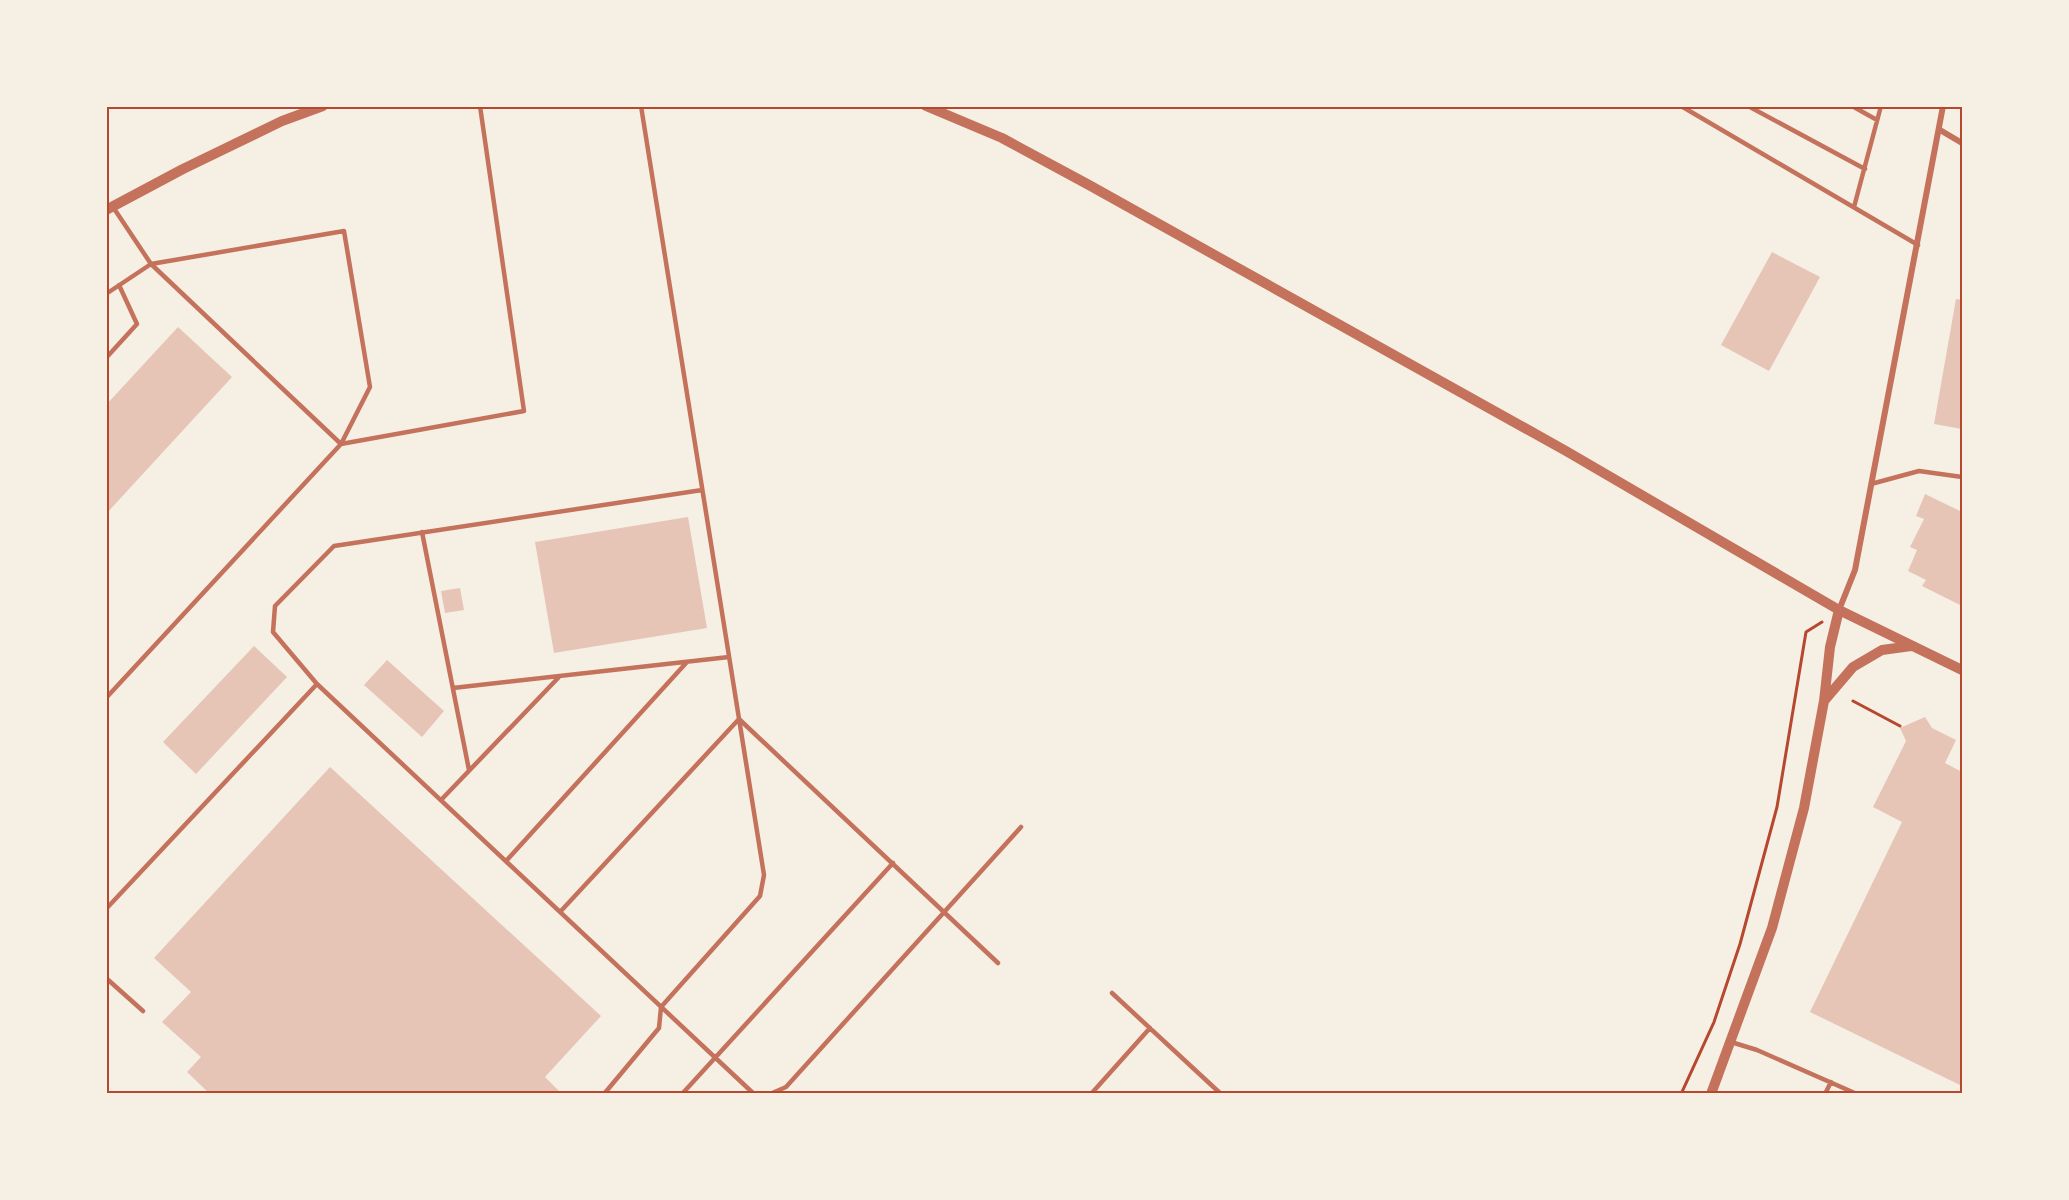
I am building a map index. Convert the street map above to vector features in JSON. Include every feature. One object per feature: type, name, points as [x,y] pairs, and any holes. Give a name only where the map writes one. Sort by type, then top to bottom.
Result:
[{"type":"street","points":[[110,209],[183,169],[282,121],[323,106]]},
{"type":"street","points":[[926,106],[1002,138],[1557,446],[1839,610],[1962,670]]},
{"type":"street","points":[[1711,1094],[1772,928],[1804,808],[1824,701],[1830,647],[1839,610],[1855,570],[1943,106]]},
{"type":"street","points":[[1940,130],[1962,143]]},
{"type":"street","points":[[1824,701],[1853,667],[1882,650],[1911,646]]},
{"type":"lane","points":[[341,444],[524,411],[480,106]]},
{"type":"lane","points":[[604,1094],[659,1028],[661,1007],[760,896],[764,875],[641,106]]},
{"type":"lane","points":[[1682,106],[1918,245]]},
{"type":"lane","points":[[1748,106],[1865,169]]},
{"type":"lane","points":[[1852,106],[1877,120]]},
{"type":"lane","points":[[1854,207],[1881,106]]},
{"type":"lane","points":[[110,209],[151,264],[341,444]]},
{"type":"lane","points":[[106,294],[151,264],[344,231],[370,387],[341,444],[106,698]]},
{"type":"lane","points":[[106,358],[137,324],[119,285]]},
{"type":"lane","points":[[1871,484],[1919,471],[1962,477]]},
{"type":"lane","points":[[702,490],[334,546],[275,606],[273,632],[317,684],[754,1094]]},
{"type":"lane","points":[[422,532],[469,770]]},
{"type":"lane","points":[[453,688],[729,657]]},
{"type":"lane","points":[[506,861],[687,662]]},
{"type":"lane","points":[[441,800],[560,676]]},
{"type":"lane","points":[[106,909],[317,684]]},
{"type":"lane","points":[[739,719],[998,963]]},
{"type":"lane","points":[[560,912],[739,719]]},
{"type":"lane","points":[[770,1094],[786,1087],[1021,827]]},
{"type":"lane","points":[[682,1094],[892,863]]},
{"type":"lane","points":[[106,978],[143,1011]]},
{"type":"lane","points":[[1112,993],[1221,1094]]},
{"type":"lane","points":[[1091,1094],[1150,1028]]},
{"type":"lane","points":[[1731,1042],[1757,1050],[1857,1094]]},
{"type":"lane","points":[[1826,1094],[1831,1082]]},
{"type":"path","points":[[1681,1094],[1714,1022],[1740,944],[1778,807],[1806,632]]},
{"type":"path","points":[[1853,701],[1900,726]]},
{"type":"building","points":[[1772,252],[1820,277],[1769,371],[1721,345]]},
{"type":"building","points":[[1956,299],[1962,300],[1962,429],[1934,424]]},
{"type":"building","points":[[178,327],[232,377],[106,514],[106,405]]},
{"type":"building","points":[[1925,494],[1962,512],[1962,606],[1922,586],[1926,580],[1908,571],[1917,550],[1910,547],[1924,519],[1916,516]]},
{"type":"building","points":[[688,517],[707,628],[554,653],[535,542]]},
{"type":"building","points":[[460,588],[464,610],[445,613],[441,591]]},
{"type":"building","points":[[254,646],[287,677],[196,774],[163,742]]},
{"type":"building","points":[[387,660],[444,711],[422,737],[364,685]]},
{"type":"building","points":[[1925,717],[1932,728],[1956,740],[1945,763],[1962,772],[1962,1086],[1810,1012],[1902,822],[1873,807],[1906,741],[1900,728]]},
{"type":"building","points":[[330,767],[601,1016],[545,1077],[562,1094],[210,1094],[187,1072],[201,1057],[162,1022],[191,992],[154,958]]}]
